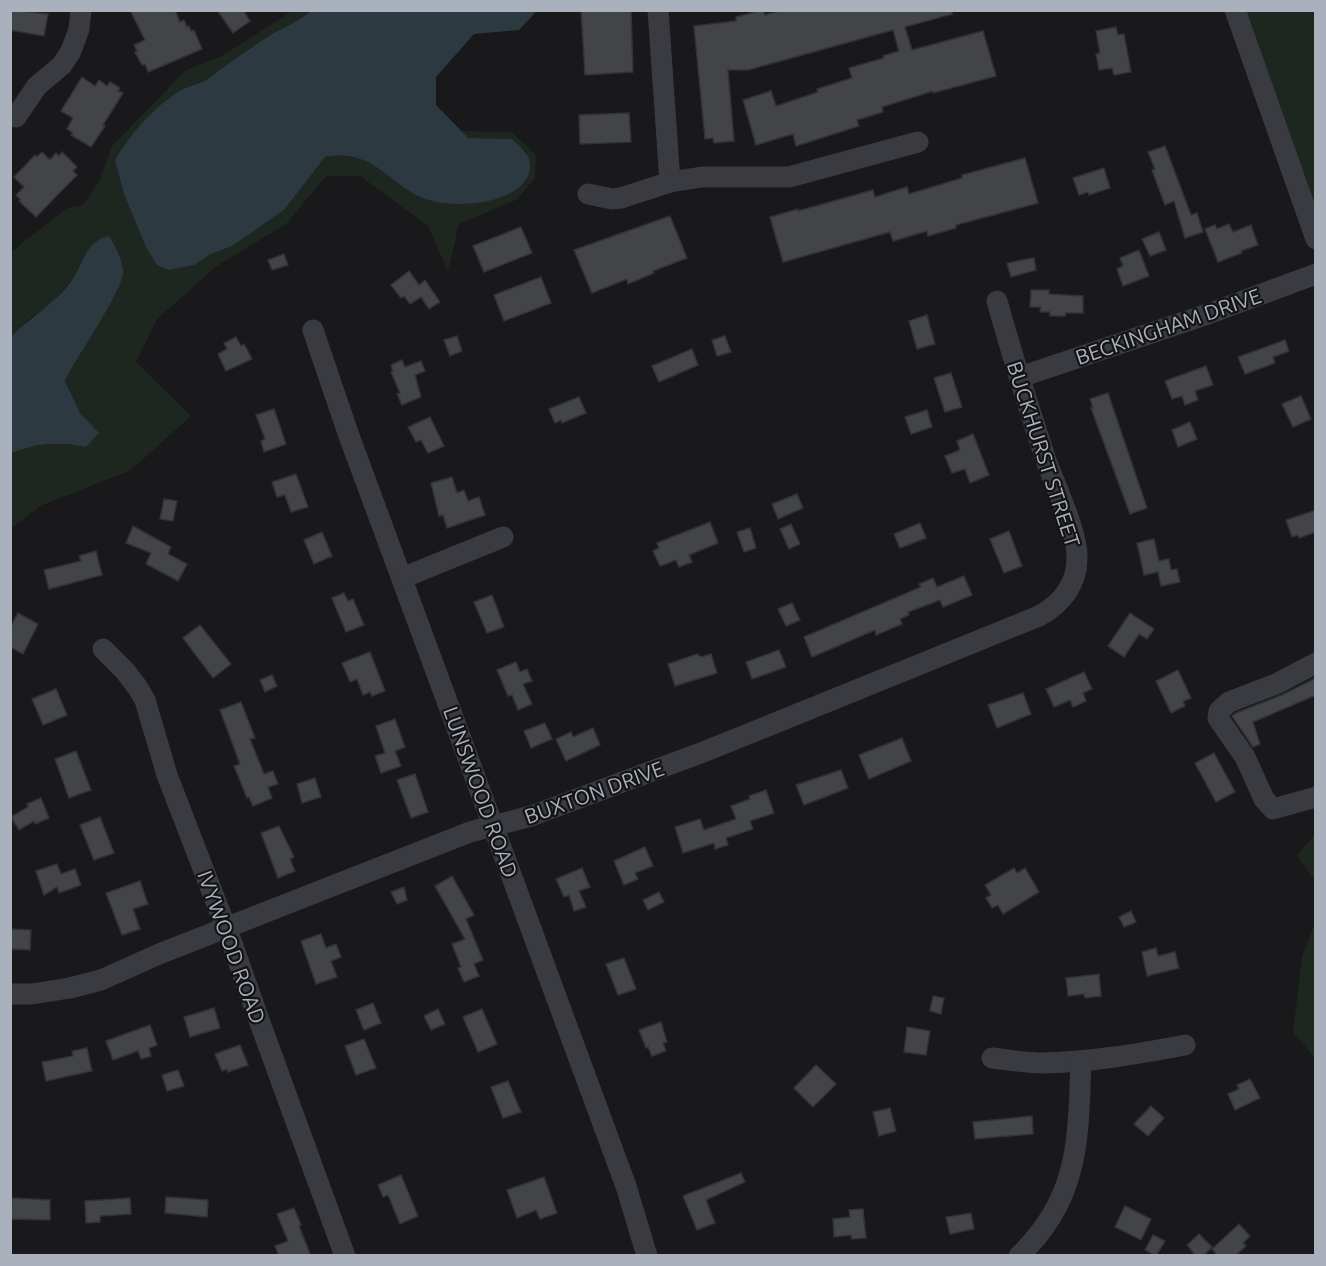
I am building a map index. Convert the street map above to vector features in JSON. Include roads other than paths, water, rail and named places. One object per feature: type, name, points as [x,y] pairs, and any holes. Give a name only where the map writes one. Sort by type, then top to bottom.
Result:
[{"type":"street","points":[[16,117],[37,86],[62,65],[71,51],[79,29],[81,10]]},
{"type":"street","points":[[658,10],[670,182]]},
{"type":"street","points":[[1235,10],[1316,239]]},
{"type":"street","points":[[588,195],[612,199],[621,198],[670,182],[722,176],[789,177],[918,142]]},
{"type":"street","name":"BECKINGHAM DRIVE","points":[[1020,377],[1208,314],[1316,274]]},
{"type":"street","name":"BUCKHURST STREET","points":[[893,675],[1052,609],[1069,589],[1076,573],[1076,544],[996,301]]},
{"type":"street","name":"LUNSWOOD ROAD","points":[[313,330],[626,1186],[647,1256]]},
{"type":"street","points":[[402,578],[504,537]]},
{"type":"street","name":"IVYWOOD ROAD","points":[[103,649],[125,671],[145,700],[167,775],[227,928],[345,1256]]},
{"type":"street","points":[[1316,663],[1276,684],[1229,702],[1219,711],[1218,718],[1245,757],[1264,799],[1273,809],[1316,797]]},
{"type":"street","name":"BUXTON DRIVE","points":[[10,994],[32,994],[101,980],[159,954],[470,832],[531,816],[597,792],[893,675]]},
{"type":"street","points":[[992,1058],[1041,1063],[1081,1061],[1134,1055],[1185,1045]]},
{"type":"street","points":[[1019,1256],[1047,1226],[1066,1187],[1074,1160],[1078,1133],[1081,1061]]}]
